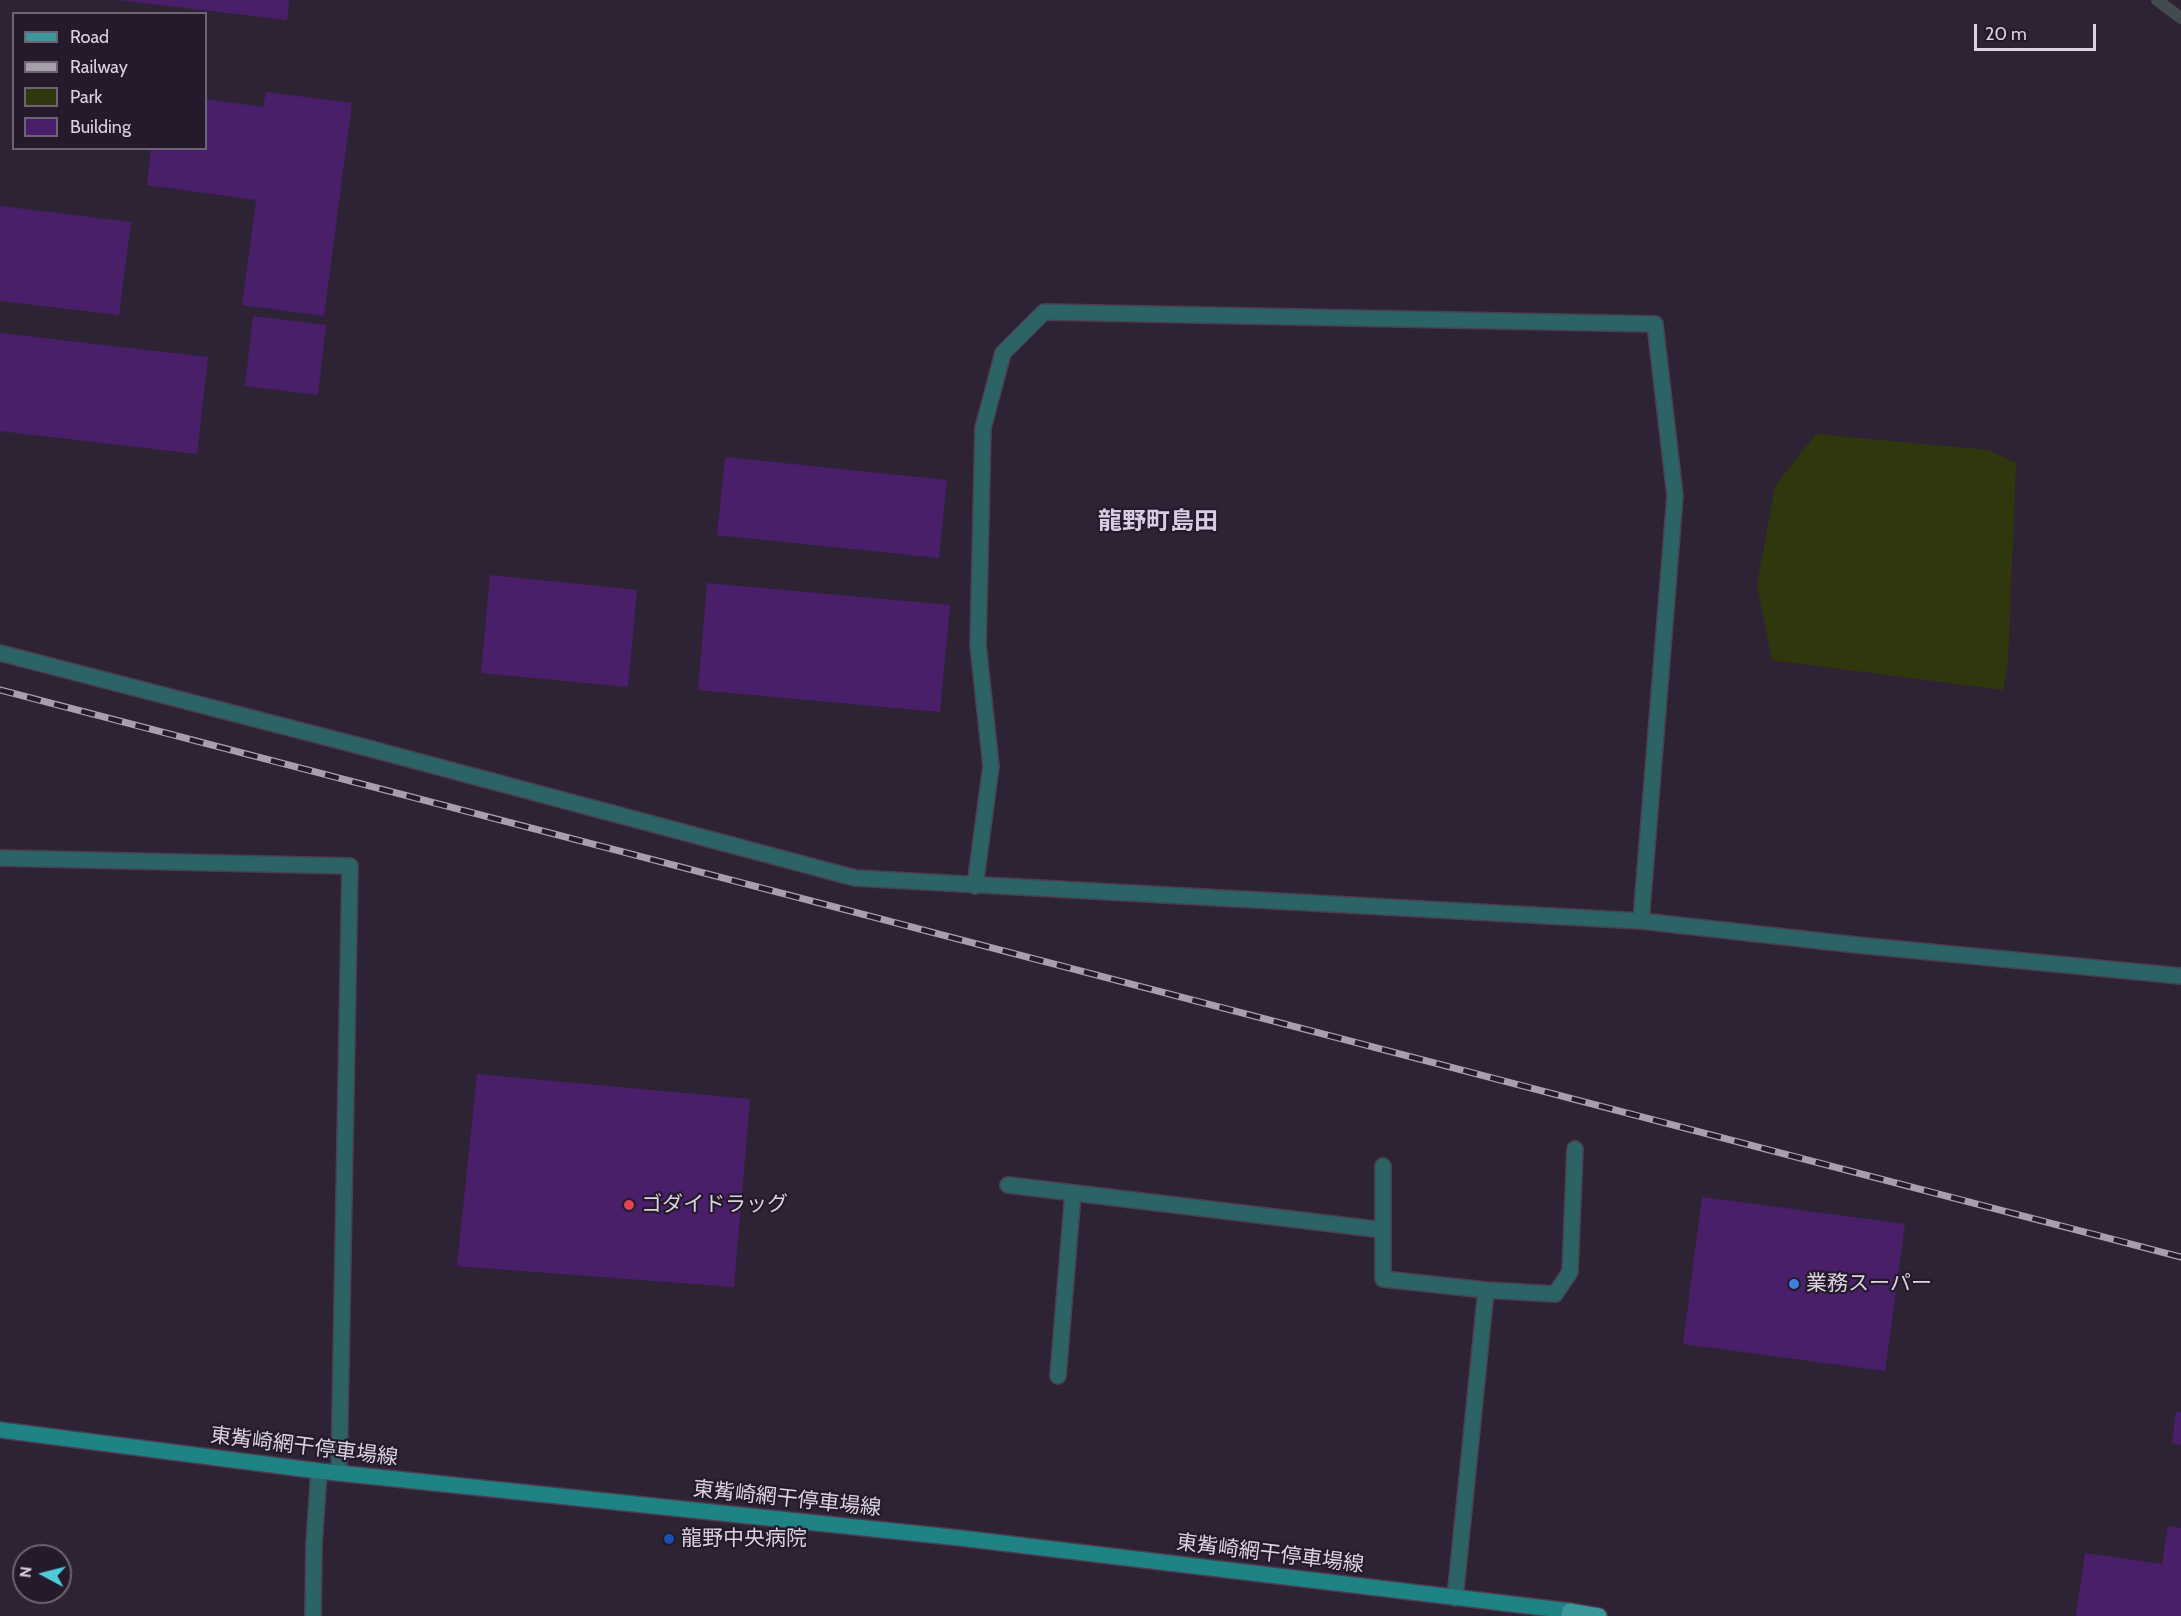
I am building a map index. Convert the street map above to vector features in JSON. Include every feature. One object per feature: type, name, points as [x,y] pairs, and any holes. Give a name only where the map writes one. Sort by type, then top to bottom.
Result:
[{"type":"main road","name":"東觜崎網干停車場線","points":[[0,1431],[319,1471],[960,1538],[1569,1614]]},
{"type":"main road","points":[[1569,1614],[1599,1616]]},
{"type":"street","points":[[975,886],[991,766],[978,645],[983,428],[1003,353],[1044,312],[1655,324],[1674,496],[1641,921]]},
{"type":"street","points":[[0,654],[360,746],[855,878],[1641,921],[2181,976]]},
{"type":"street","points":[[0,858],[350,866],[339,1473]]},
{"type":"street","points":[[1383,1166],[1383,1279],[1486,1290],[1555,1294],[1570,1272],[1575,1149]]},
{"type":"street","points":[[1008,1185],[1383,1230]]},
{"type":"street","points":[[1058,1376],[1073,1193]]},
{"type":"street","points":[[1455,1598],[1486,1290]]},
{"type":"street","points":[[313,1616],[314,1544],[319,1471]]},
{"type":"green space","points":[[1816,434],[1989,450],[2016,463],[2008,662],[2003,690],[1772,660],[1757,585],[1775,486]]},
{"type":"building","points":[[118,0],[289,0],[287,20]]},
{"type":"building","points":[[266,92],[352,103],[324,316],[242,305],[256,200],[147,185],[151,150],[207,150],[207,99],[263,107]]},
{"type":"building","points":[[0,206],[131,222],[119,315],[0,301]]},
{"type":"building","points":[[253,316],[326,325],[318,395],[245,386]]},
{"type":"building","points":[[0,333],[208,357],[197,454],[0,431]]},
{"type":"building","points":[[725,457],[947,480],[939,558],[717,535]]},
{"type":"building","points":[[490,575],[637,590],[628,687],[481,673]]},
{"type":"building","points":[[707,583],[950,605],[940,712],[698,690]]},
{"type":"building","points":[[477,1074],[750,1099],[734,1287],[457,1266]]},
{"type":"building","name":"業務スーパー","points":[[1702,1197],[1905,1224],[1885,1371],[1683,1344]]},
{"type":"building","points":[[2176,1412],[2181,1412],[2181,1445],[2172,1443]]},
{"type":"building","points":[[2168,1526],[2181,1528],[2181,1616],[2076,1616],[2085,1553],[2162,1564]]},
{"type":"waterway","points":[[2157,0],[2181,18]]},
{"type":"railway","points":[[0,690],[2181,1257]]},
{"type":"place","name":"ゴダイドラッグ","points":[[629,1205]]},
{"type":"place","name":"業務スーパー","points":[[1794,1284]]},
{"type":"place","name":"龍野中央病院","points":[[669,1539]]},
{"type":"district","name":"龍野町島田","points":[[1158,522]]}]
